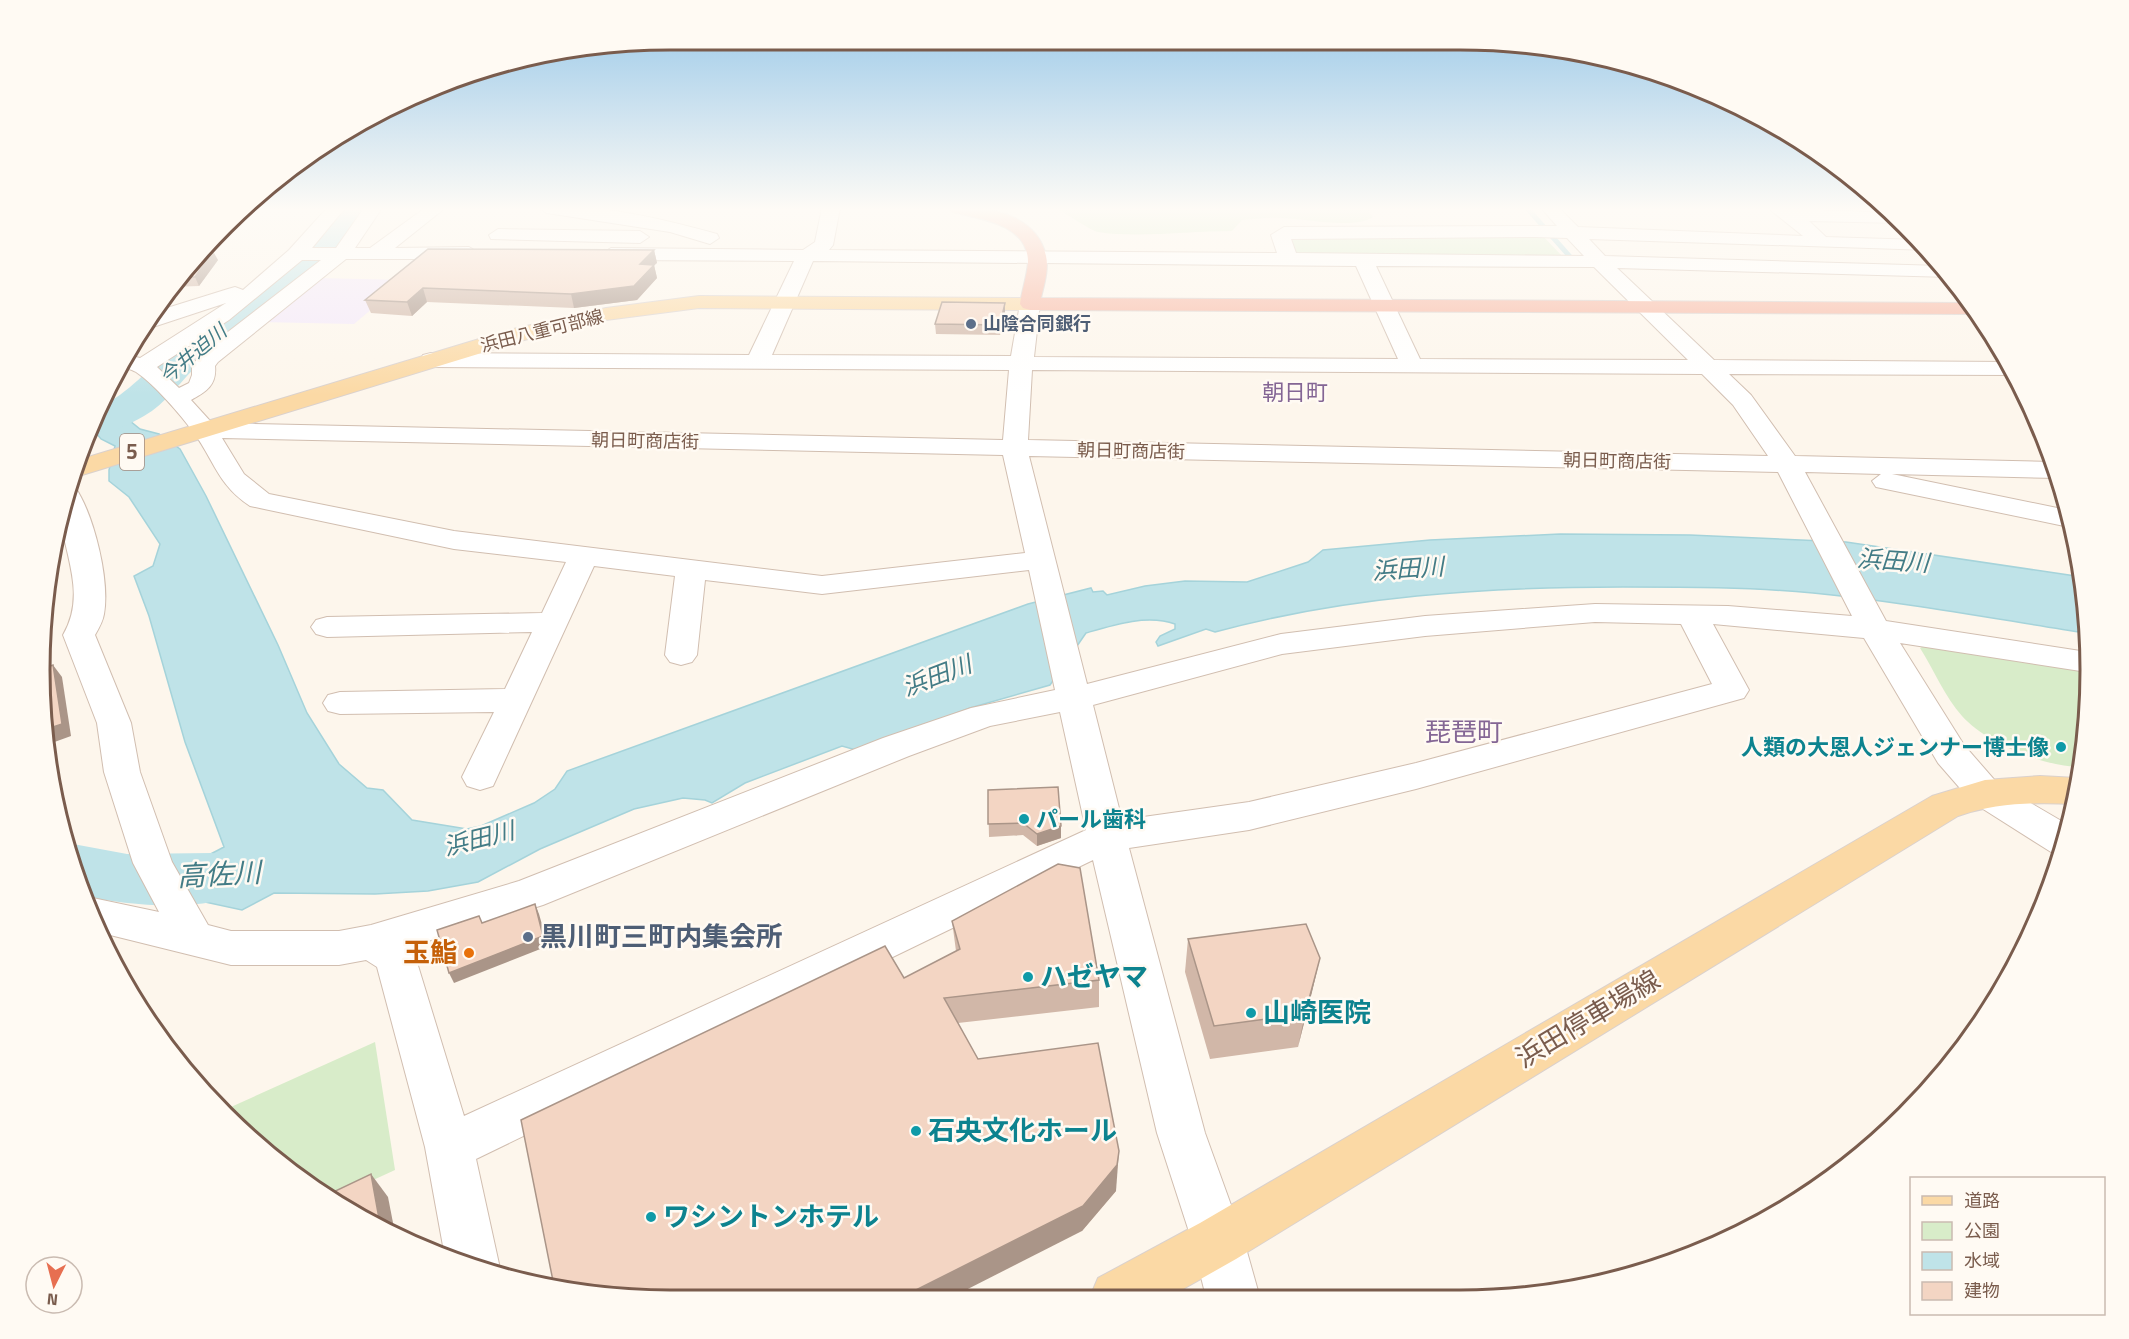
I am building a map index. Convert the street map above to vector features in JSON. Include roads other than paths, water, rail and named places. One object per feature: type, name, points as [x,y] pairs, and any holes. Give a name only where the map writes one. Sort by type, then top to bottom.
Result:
[{"type":"highway","points":[[1035,270],[1029,304],[1963,309]]},
{"type":"main road","name":"浜田八重可部線","points":[[83,467],[431,360],[561,323],[630,310],[699,302],[1029,304]]},
{"type":"main road","name":"浜田停車場線","points":[[1130,1290],[1218,1241],[1945,806],[1985,794],[2040,789],[2068,791]]},
{"type":"street","points":[[160,383],[171,350],[279,270]]},
{"type":"street","points":[[160,383],[199,387],[204,375],[203,366],[210,357],[315,270]]},
{"type":"street","points":[[757,363],[799,270]]},
{"type":"street","points":[[1368,270],[1413,367]]},
{"type":"street","points":[[1609,270],[1742,400],[1787,464],[1873,625],[1951,754],[1985,794],[2056,837]]},
{"type":"street","points":[[1894,270],[1935,272]]},
{"type":"street","points":[[159,318],[258,287]]},
{"type":"street","points":[[1029,304],[1021,365],[1015,449],[1107,837],[1181,1133],[1218,1241],[1231,1290]]},
{"type":"street","points":[[431,360],[2001,369]]},
{"type":"street","points":[[130,365],[160,383],[233,478],[260,500],[454,540],[822,585],[1042,560]]},
{"type":"street","name":"朝日町商店街","points":[[198,432],[2047,470]]},
{"type":"street","points":[[1820,465],[2060,517]]},
{"type":"street","points":[[71,509],[76,521],[87,577],[89,615],[79,635],[114,723],[123,772],[153,863],[184,921]]},
{"type":"street","points":[[480,777],[584,556]]},
{"type":"street","points":[[681,654],[691,570]]},
{"type":"street","points":[[100,914],[184,921],[231,948],[339,948],[371,942],[529,894],[954,725],[1038,704],[1074,692],[1281,644],[1497,619],[1595,613],[1692,615],[1873,625],[2080,661]]},
{"type":"street","points":[[448,1148],[1107,837],[1249,816],[1559,739],[1732,690],[1692,615]]},
{"type":"street","points":[[327,627],[554,622]]},
{"type":"street","points":[[340,703],[516,700]]},
{"type":"street","points":[[371,942],[396,957],[448,1148],[472,1257]]},
{"type":"water","name":"浜田川","points":[[109,404],[140,429],[159,434],[180,449],[206,496],[278,645],[307,713],[339,764],[367,788],[383,790],[412,820],[467,829],[481,826],[534,803],[555,789],[567,771],[1028,604],[1091,588],[1093,592],[1103,591],[1107,595],[1145,586],[1185,581],[1247,582],[1308,562],[1323,550],[1430,540],[1560,534],[1690,535],[1846,542],[2072,576],[2078,632],[1915,606],[1813,593],[1694,587],[1572,587],[1417,596],[1315,610],[1215,632],[1206,629],[1158,646],[1156,642],[1160,636],[1175,629],[1175,624],[1142,620],[1086,633],[1050,685],[970,708],[856,750],[842,746],[745,783],[712,803],[683,798],[634,809],[540,849],[478,882],[428,891],[375,894],[274,893],[242,910],[145,889],[132,872],[156,873],[180,868],[224,847],[185,742],[149,616],[134,576],[153,566],[160,544],[129,497],[109,481],[109,470],[115,446],[101,439],[96,433]]},
{"type":"waterway","name":"今井迫川","points":[[102,421],[133,406],[187,355],[297,270]]},
{"type":"waterway","name":"高佐川","points":[[83,871],[127,879],[212,878]]},
{"type":"place","name":"山陰合同銀行","points":[[971,324]]},
{"type":"place","name":"人類の大恩人ジェンナー博士像","points":[[2061,747]]},
{"type":"place","name":"パール歯科","points":[[1024,819]]},
{"type":"place","name":"黒川町三町内集会所","points":[[528,937]]},
{"type":"place","name":"玉鮨","points":[[469,953]]},
{"type":"place","name":"ハゼヤマ","points":[[1028,977]]},
{"type":"place","name":"山崎医院","points":[[1251,1013]]},
{"type":"place","name":"石央文化ホール","points":[[916,1131]]},
{"type":"place","name":"ワシントンホテル","points":[[651,1217]]},
{"type":"district","name":"朝日町","points":[[1295,392]]},
{"type":"district","name":"琵琶町","points":[[1464,732]]}]
